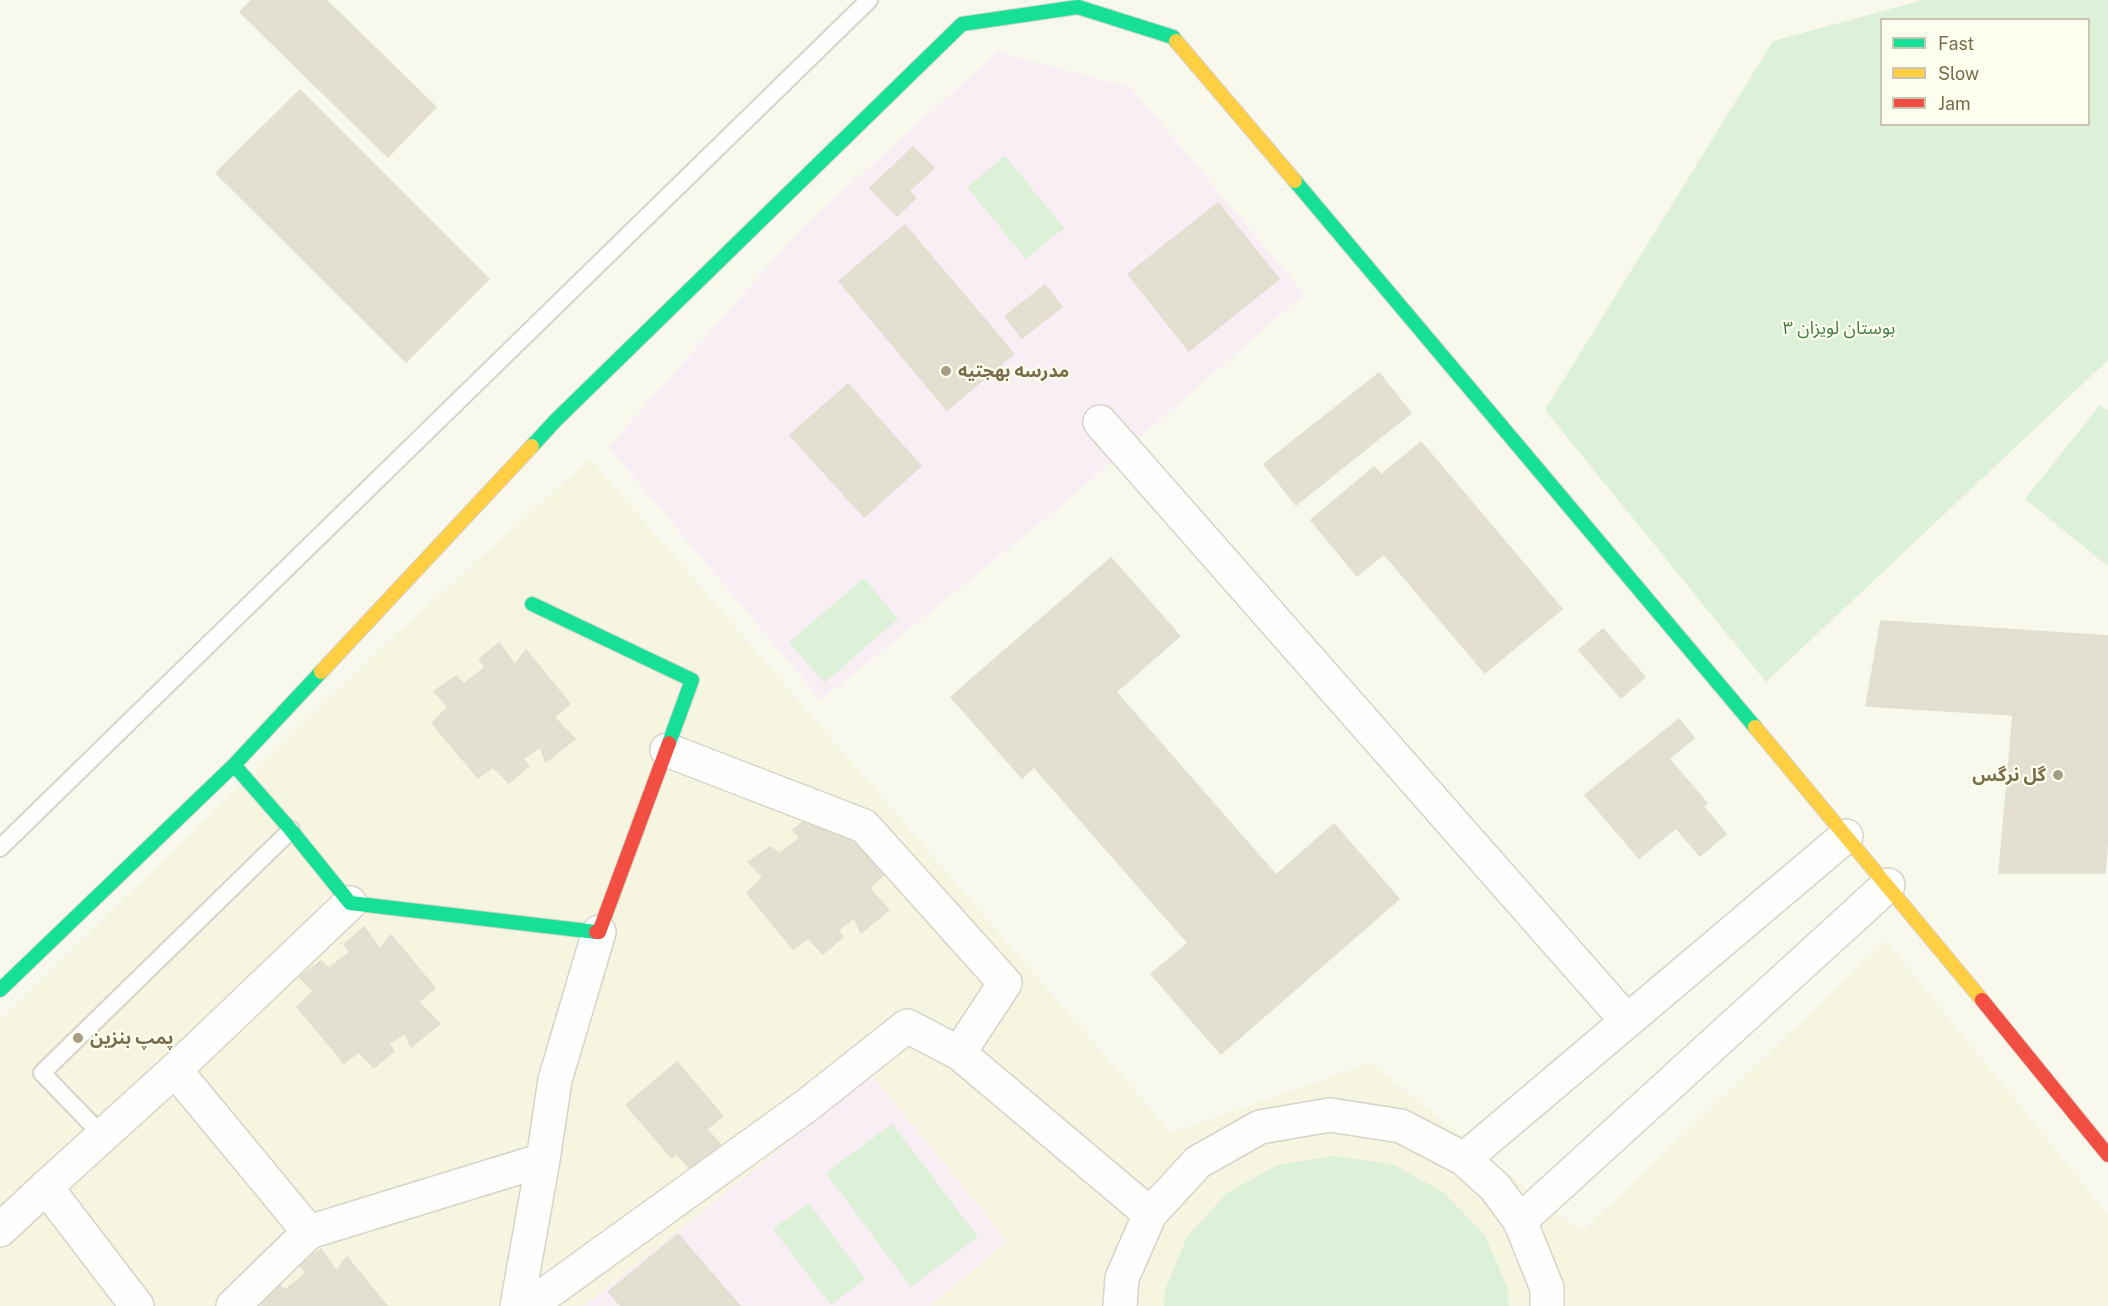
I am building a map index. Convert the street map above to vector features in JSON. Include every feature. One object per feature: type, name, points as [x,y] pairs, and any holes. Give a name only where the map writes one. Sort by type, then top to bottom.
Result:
[{"type":"street","points":[[0,990],[234,765],[556,420],[962,24],[1078,7],[1173,37],[1888,885],[2108,1155]]},
{"type":"street","points":[[1100,422],[1627,1021]]},
{"type":"street","points":[[517,1306],[555,1080],[599,932],[692,680],[532,604]]},
{"type":"street","points":[[667,750],[864,826],[1005,983],[959,1053]]},
{"type":"street","points":[[234,765],[351,903],[599,932]]},
{"type":"street","points":[[1464,1159],[1846,836]]},
{"type":"street","points":[[1520,1221],[1888,885]]},
{"type":"street","points":[[0,1230],[175,1070],[351,903]]},
{"type":"street","points":[[529,1306],[806,1106],[907,1026],[959,1053],[1150,1215]]},
{"type":"street","points":[[175,1070],[309,1232]]},
{"type":"street","points":[[1120,1306],[1122,1278],[1150,1215],[1198,1162],[1260,1127],[1330,1115],[1401,1126],[1464,1159],[1495,1187],[1520,1221],[1547,1288],[1547,1306]]},
{"type":"street","points":[[233,1306],[309,1232],[543,1160]]},
{"type":"street","points":[[46,1187],[136,1306]]},
{"type":"lane","points":[[0,848],[869,0]]},
{"type":"lane","points":[[103,1136],[42,1073],[291,830]]},
{"type":"shaded area","name":"مدرسه بهجتیه","points":[[998,52],[1131,88],[1304,294],[1057,509],[821,700],[609,447],[803,227]]},
{"type":"shaded area","points":[[590,459],[1171,1133],[1371,1063],[1582,1232],[1886,941],[2108,1215],[2108,1306],[0,1306],[0,1020],[378,651]]},
{"type":"shaded area","points":[[872,1075],[1007,1241],[930,1306],[584,1306]]},
{"type":"green space","name":"بوستان لویزان ۳","points":[[1923,0],[2108,0],[2108,360],[1766,682],[1545,410],[1773,41]]},
{"type":"green space","points":[[1005,156],[1064,228],[1026,259],[967,187]]},
{"type":"green space","points":[[2100,405],[2108,411],[2108,566],[2025,499]]},
{"type":"green space","points":[[864,578],[898,619],[824,683],[789,642]]},
{"type":"green space","points":[[892,1124],[978,1237],[911,1287],[826,1173]]},
{"type":"green space","points":[[1334,1156],[1392,1164],[1443,1192],[1484,1234],[1507,1287],[1509,1306],[1164,1306],[1165,1290],[1187,1237],[1226,1194],[1277,1165]]},
{"type":"green space","points":[[809,1203],[865,1279],[831,1305],[773,1229]]},
{"type":"building","points":[[252,0],[326,0],[436,107],[388,157],[240,12]]},
{"type":"building","points":[[300,90],[489,279],[406,362],[216,173]]},
{"type":"building","points":[[913,147],[934,168],[909,191],[916,198],[897,216],[870,188]]},
{"type":"building","points":[[1218,203],[1279,279],[1189,351],[1128,274]]},
{"type":"building","points":[[905,225],[1014,354],[947,410],[839,281]]},
{"type":"building","points":[[1045,285],[1062,307],[1022,338],[1005,316]]},
{"type":"building","points":[[1379,373],[1411,413],[1296,505],[1264,464]]},
{"type":"building","points":[[848,384],[921,466],[864,517],[790,435]]},
{"type":"building","points":[[1421,442],[1562,609],[1485,673],[1384,554],[1357,576],[1311,520],[1374,467],[1381,475]]},
{"type":"building","points":[[1111,558],[1180,636],[1116,692],[1276,875],[1334,824],[1399,899],[1221,1054],[1151,974],[1188,943],[1034,767],[1022,778],[951,697]]},
{"type":"building","name":"گل نرگس","points":[[1881,621],[2108,636],[2108,834],[2105,873],[1999,873],[2013,715],[1866,706]]},
{"type":"building","points":[[1603,629],[1645,677],[1621,698],[1579,650]]},
{"type":"building","points":[[499,643],[515,665],[526,650],[570,704],[554,717],[575,739],[546,762],[540,747],[523,759],[529,766],[509,783],[493,767],[478,778],[432,723],[448,707],[434,691],[456,676],[464,684],[485,667],[479,659]]},
{"type":"building","points":[[1679,719],[1694,738],[1669,759],[1707,803],[1703,806],[1726,834],[1700,856],[1676,828],[1639,858],[1585,795]]},
{"type":"building","points":[[814,813],[830,835],[841,821],[884,875],[869,888],[889,910],[861,933],[854,918],[838,930],[843,937],[823,954],[808,938],[793,949],[747,893],[763,877],[748,862],[771,847],[779,854],[800,838],[793,830]]},
{"type":"building","points":[[364,927],[380,949],[391,935],[435,988],[419,1002],[440,1024],[411,1047],[405,1033],[388,1044],[394,1051],[374,1068],[359,1052],[344,1063],[297,1007],[313,991],[299,977],[321,961],[329,968],[350,952],[344,944]]},
{"type":"building","points":[[677,1062],[723,1116],[707,1129],[724,1149],[695,1174],[677,1154],[672,1158],[626,1105]]},
{"type":"building","points":[[678,1234],[740,1306],[621,1306],[608,1292]]},
{"type":"building","points":[[321,1249],[336,1271],[347,1257],[387,1306],[263,1306],[255,1298],[277,1283],[285,1290],[306,1273],[300,1265]]},
{"type":"traffic: fast","points":[[532,446],[962,24],[1078,7],[1173,37],[1176,41]]},
{"type":"traffic: fast","points":[[1295,181],[1755,727]]},
{"type":"traffic: fast","points":[[532,604],[692,680],[669,743]]},
{"type":"traffic: fast","points":[[0,990],[234,765],[321,672]]},
{"type":"traffic: fast","points":[[234,765],[291,830],[350,903],[596,932]]},
{"type":"traffic: slow","points":[[1176,41],[1295,181]]},
{"type":"traffic: slow","points":[[321,672],[532,446]]},
{"type":"traffic: slow","points":[[1755,727],[1982,1000]]},
{"type":"traffic: jam","points":[[596,932],[599,932],[669,743]]},
{"type":"traffic: jam","points":[[1982,1000],[2108,1155]]},
{"type":"place","name":"مدرسه بهجتیه","points":[[946,371]]},
{"type":"place","name":"گل نرگس","points":[[2058,775]]},
{"type":"place","name":"پمپ بنزین","points":[[78,1038]]}]
